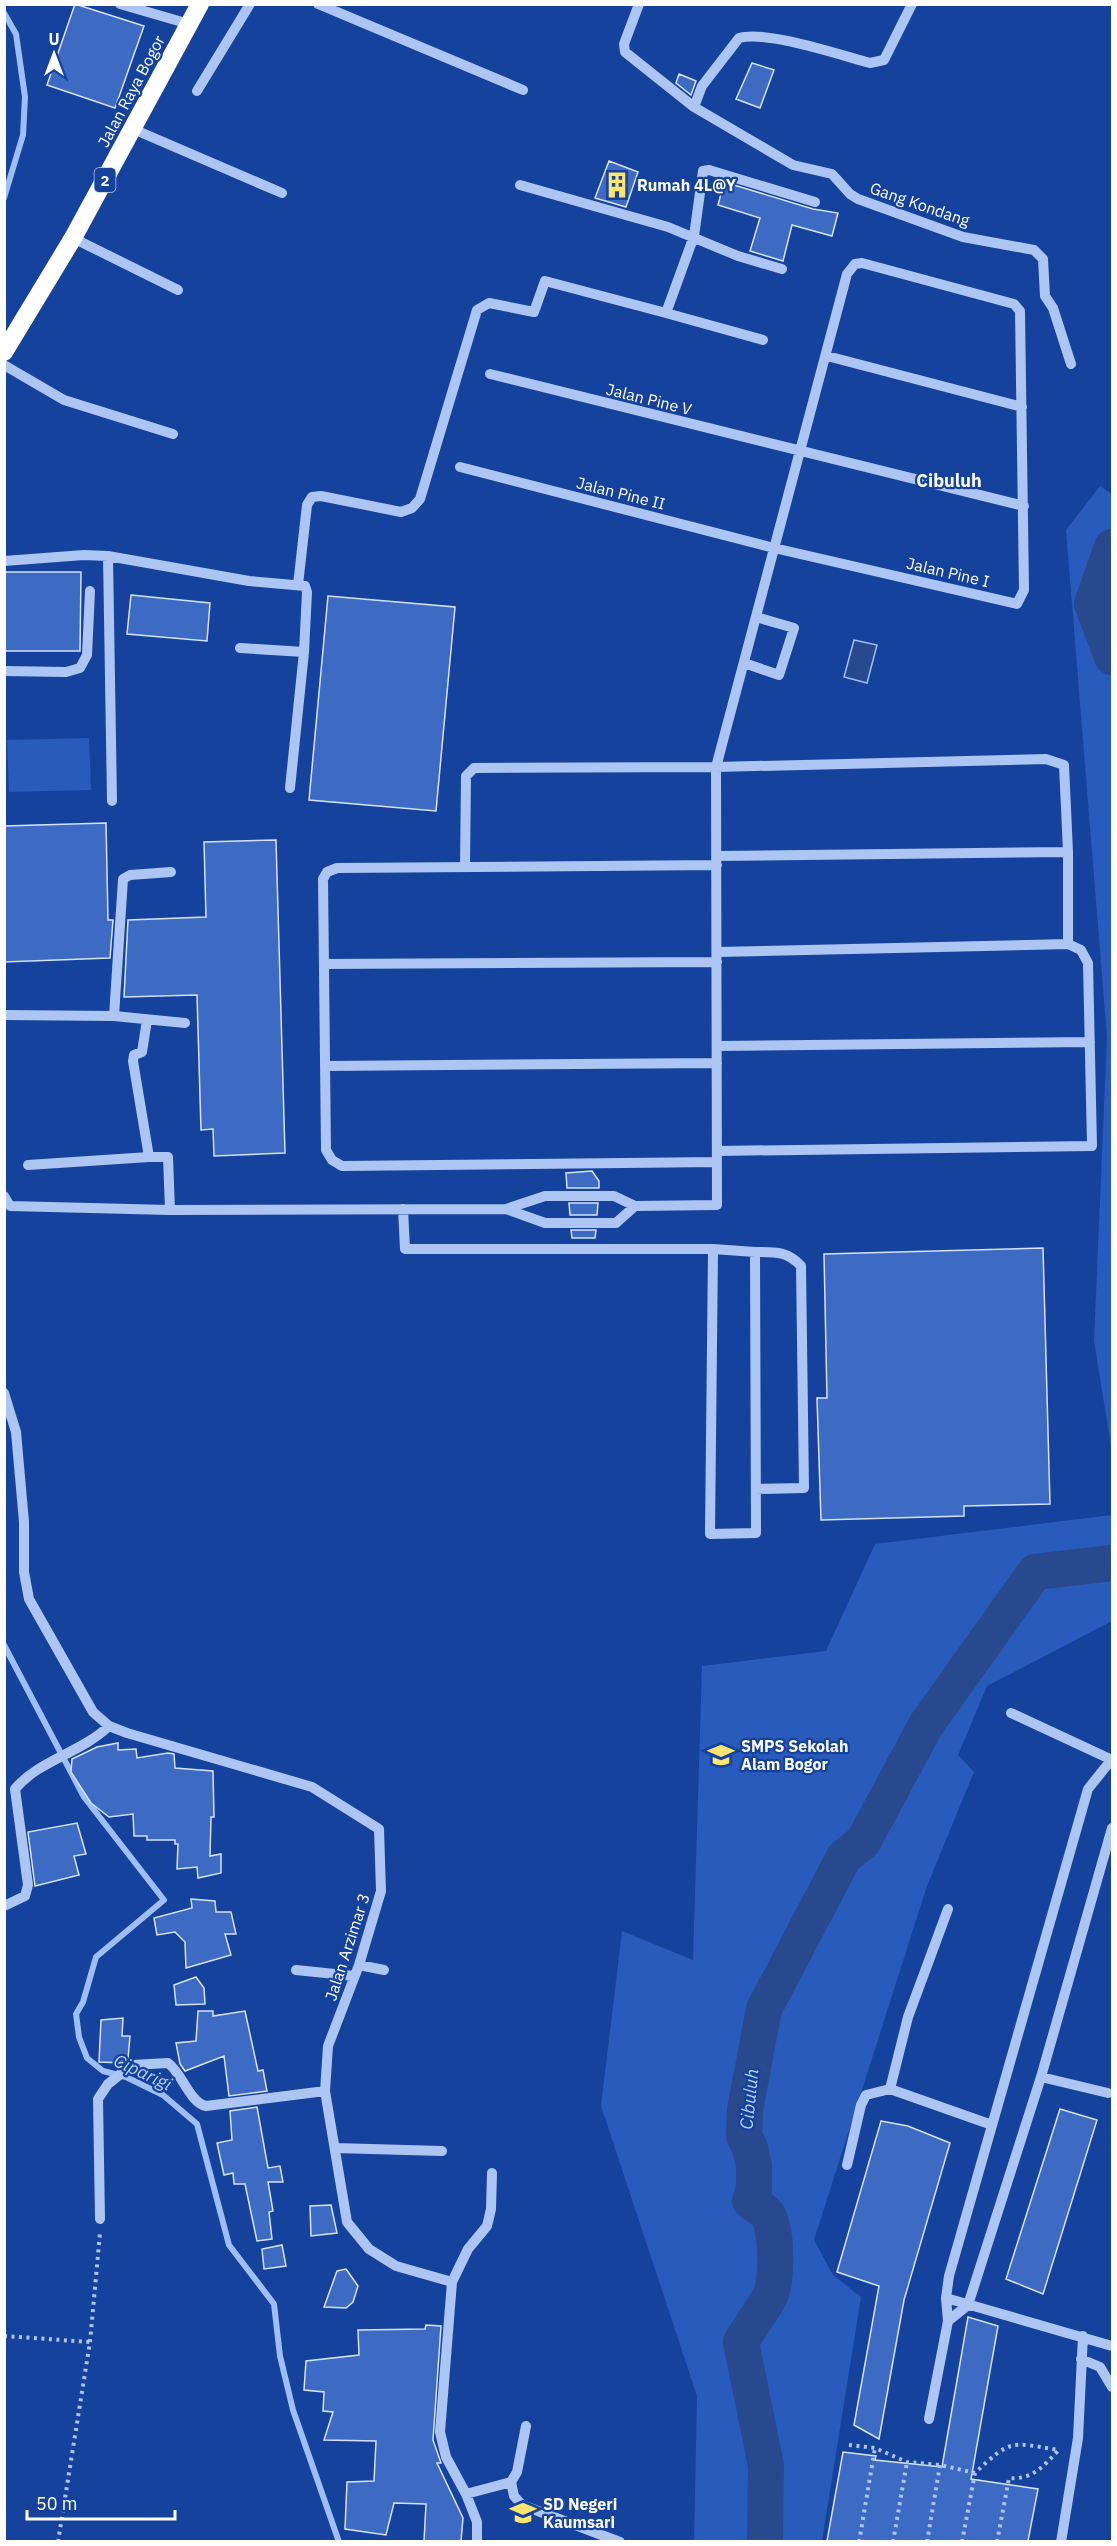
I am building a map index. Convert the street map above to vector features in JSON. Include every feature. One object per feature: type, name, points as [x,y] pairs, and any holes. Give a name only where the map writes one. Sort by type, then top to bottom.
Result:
[{"type":"highway","name":"Jalan Raya Bogor","points":[[4,352],[73,238],[200,4]]},
{"type":"street","points":[[120,4],[189,24]]},
{"type":"street","points":[[197,91],[250,4]]},
{"type":"street","points":[[318,4],[523,90]]},
{"type":"street","name":"Gang Kondang","points":[[639,4],[624,44],[625,52],[695,104],[793,165],[832,174],[850,194],[858,199],[963,237],[1034,250],[1043,259],[1045,296],[1053,308],[1071,364]]},
{"type":"street","points":[[695,104],[702,86],[718,68],[733,42],[746,36],[776,40],[870,63],[884,60],[912,4]]},
{"type":"street","points":[[133,129],[282,193]]},
{"type":"street","points":[[666,313],[694,236],[703,171],[709,170],[815,202]]},
{"type":"street","points":[[519,185],[694,236],[738,256],[782,269]]},
{"type":"street","points":[[73,238],[178,290]]},
{"type":"street","points":[[4,1196],[10,1206],[170,1210],[506,1209],[545,1196],[614,1196],[635,1206],[717,1205],[716,768],[800,452],[828,356],[847,274],[855,264],[862,263],[1014,304],[1020,310],[1024,506]]},
{"type":"street","points":[[298,585],[307,505],[312,497],[321,496],[402,512],[412,508],[420,500],[477,310],[482,305],[489,303],[534,312],[545,282],[763,340]]},
{"type":"street","points":[[828,356],[1022,407]]},
{"type":"street","points":[[4,365],[64,400],[173,435]]},
{"type":"street","name":"Jalan Pine V","points":[[490,375],[1024,506]]},
{"type":"street","name":"Jalan Pine II","points":[[460,467],[774,548]]},
{"type":"street","name":"Jalan Pine I","points":[[774,548],[1017,604],[1024,590],[1024,506]]},
{"type":"street","points":[[108,556],[112,801]]},
{"type":"street","points":[[4,561],[108,556],[249,581],[304,586],[307,592],[304,652],[290,788]]},
{"type":"street","points":[[4,671],[66,672],[80,668],[87,655],[90,591]]},
{"type":"street","points":[[744,663],[779,675],[794,628],[756,617]]},
{"type":"street","points":[[240,648],[304,652]]},
{"type":"street","points":[[465,867],[466,776],[474,768],[716,768],[1046,759],[1064,765],[1066,773],[1068,944]]},
{"type":"street","points":[[324,964],[717,957],[1068,944],[1081,950],[1088,963],[1092,1146],[342,1166],[332,1160],[326,1150],[323,879],[327,872],[336,868],[465,867],[1068,852]]},
{"type":"street","points":[[114,1016],[123,879],[130,875],[171,872]]},
{"type":"street","points":[[4,1015],[114,1016],[184,1023]]},
{"type":"street","points":[[147,1020],[142,1052],[134,1055],[133,1061],[149,1157]]},
{"type":"street","points":[[717,1046],[1090,1042]]},
{"type":"street","points":[[325,1066],[717,1063]]},
{"type":"street","points":[[28,1165],[168,1157],[170,1210]]},
{"type":"street","points":[[506,1209],[545,1223],[616,1223],[635,1206]]},
{"type":"street","points":[[404,1209],[405,1249],[713,1249],[782,1252],[792,1256],[801,1266],[804,1488],[756,1489]]},
{"type":"street","points":[[713,1249],[710,1534],[756,1533],[755,1252]]},
{"type":"street","name":"Jalan Arzimar 3","points":[[4,1394],[16,1432],[24,1522],[24,1572],[28,1599],[93,1712],[109,1726],[312,1787],[379,1829],[381,1890],[359,1965],[328,2046],[325,2091],[334,2148],[347,2222],[369,2249],[396,2266],[452,2282]]},
{"type":"street","points":[[929,2419],[948,2321],[946,2298],[992,2125],[1088,1789],[1112,1759],[1011,1713]]},
{"type":"street","points":[[4,1906],[25,1896],[28,1885],[15,1789],[22,1781],[51,1762],[75,1751],[109,1726]]},
{"type":"street","points":[[948,2321],[968,2305],[1041,2077],[1113,1828]]},
{"type":"street","points":[[890,2089],[908,2017],[948,1909]]},
{"type":"street","points":[[359,1965],[384,1970]]},
{"type":"street","points":[[296,1970],[354,1976]]},
{"type":"street","points":[[100,2219],[98,2099],[108,2084],[132,2065],[168,2063],[180,2075],[198,2103],[206,2106],[325,2091]]},
{"type":"street","points":[[1041,2077],[1108,2093]]},
{"type":"street","points":[[847,2165],[861,2106],[866,2095],[890,2089],[992,2125]]},
{"type":"street","points":[[334,2148],[442,2151]]},
{"type":"street","points":[[477,2541],[477,2522],[466,2494],[446,2457],[440,2432],[452,2282],[468,2249],[487,2226],[492,2173]]},
{"type":"street","points":[[946,2298],[1113,2346]]},
{"type":"street","points":[[1061,2541],[1078,2438],[1083,2336]]},
{"type":"street","points":[[1081,2359],[1100,2367],[1113,2387]]},
{"type":"street","points":[[526,2426],[517,2472],[511,2482],[514,2496],[522,2505],[620,2541]]},
{"type":"street","points":[[466,2494],[511,2482]]},
{"type":"path","points":[[58,2541],[90,2342],[96,2293],[100,2219]]},
{"type":"path","points":[[4,2336],[90,2342]]},
{"type":"path","points":[[997,2541],[1009,2478],[1021,2479],[1031,2476],[1041,2469],[1058,2450],[1078,2438]]},
{"type":"path","points":[[962,2541],[975,2473],[1008,2445],[1024,2444],[1058,2450]]},
{"type":"path","points":[[849,2445],[875,2448],[907,2462],[940,2465],[975,2473]]},
{"type":"path","points":[[859,2541],[875,2448]]},
{"type":"path","points":[[893,2541],[907,2462]]},
{"type":"path","points":[[927,2541],[940,2465]]},
{"type":"shaded area","points":[[1100,486],[1112,494],[1112,1452],[1094,1341],[1107,1037],[1066,530]]},
{"type":"shaded area","points":[[854,640],[877,645],[867,683],[844,677]]},
{"type":"shaded area","points":[[89,738],[91,790],[9,792],[7,740]]},
{"type":"shaded area","points":[[1112,1515],[1112,1621],[987,1686],[958,1755],[974,1772],[927,1886],[814,2240],[833,2275],[861,2297],[822,2541],[694,2541],[697,2396],[601,2106],[622,1931],[693,1960],[702,1666],[826,1651],[875,1544]]},
{"type":"building","points":[[75,4],[144,26],[115,108],[47,85]]},
{"type":"building","points":[[752,63],[774,70],[760,108],[736,99]]},
{"type":"building","points":[[679,74],[696,81],[691,95],[676,83]]},
{"type":"building","name":"Rumah 4L@Y","points":[[609,161],[638,172],[626,207],[595,198]]},
{"type":"building","points":[[724,182],[813,209],[838,213],[832,236],[792,225],[783,261],[750,251],[760,218],[718,205]]},
{"type":"building","points":[[4,572],[81,572],[80,651],[4,651]]},
{"type":"building","points":[[131,595],[210,603],[207,641],[127,634]]},
{"type":"building","points":[[328,596],[455,607],[436,811],[309,800]]},
{"type":"building","points":[[106,823],[108,920],[113,920],[110,958],[4,962],[4,826]]},
{"type":"building","points":[[276,840],[285,1153],[214,1156],[213,1129],[201,1130],[197,995],[124,997],[128,920],[206,917],[204,842]]},
{"type":"building","points":[[592,1171],[599,1181],[599,1188],[567,1188],[566,1173]]},
{"type":"building","points":[[569,1203],[598,1203],[597,1215],[570,1215]]},
{"type":"building","points":[[571,1230],[596,1230],[595,1238],[572,1238]]},
{"type":"building","points":[[1043,1248],[1050,1504],[964,1506],[964,1516],[821,1520],[817,1398],[827,1398],[824,1254]]},
{"type":"building","points":[[118,1743],[118,1750],[136,1749],[137,1758],[174,1754],[175,1768],[213,1771],[214,1817],[211,1817],[210,1856],[221,1854],[221,1873],[198,1878],[197,1867],[177,1869],[178,1844],[175,1844],[175,1840],[147,1840],[147,1836],[134,1836],[133,1814],[109,1817],[91,1803],[71,1772],[72,1759],[97,1747]]},
{"type":"building","points":[[77,1823],[86,1854],[74,1856],[79,1875],[35,1886],[28,1832]]},
{"type":"building","points":[[191,1899],[215,1901],[216,1912],[231,1912],[236,1934],[225,1934],[231,1955],[186,1968],[185,1942],[175,1932],[157,1935],[154,1918],[192,1908]]},
{"type":"building","points":[[196,1977],[204,1988],[205,2004],[176,2005],[174,1985]]},
{"type":"building","points":[[198,2011],[213,2011],[213,2016],[245,2011],[258,2071],[263,2070],[267,2091],[229,2096],[224,2056],[185,2071],[180,2064],[176,2043],[196,2041]]},
{"type":"building","points":[[123,2018],[122,2036],[130,2036],[128,2059],[122,2063],[99,2062],[101,2020]]},
{"type":"building","points":[[257,2107],[268,2168],[280,2166],[283,2182],[268,2182],[273,2211],[269,2212],[272,2239],[257,2241],[245,2184],[234,2184],[233,2173],[224,2175],[217,2143],[232,2140],[230,2111]]},
{"type":"building","points":[[1060,2109],[1097,2120],[1043,2294],[1006,2279]]},
{"type":"building","points":[[881,2121],[908,2126],[950,2143],[904,2300],[879,2439],[854,2425],[879,2286],[837,2272]]},
{"type":"building","points":[[331,2205],[337,2233],[311,2236],[310,2206]]},
{"type":"building","points":[[282,2245],[286,2266],[264,2269],[262,2249]]},
{"type":"building","points":[[346,2269],[358,2286],[353,2302],[346,2308],[324,2307],[337,2271]]},
{"type":"building","points":[[968,2317],[998,2326],[971,2479],[1038,2489],[1028,2541],[827,2541],[843,2452],[876,2456],[875,2460],[942,2467]]},
{"type":"building","points":[[426,2325],[441,2326],[433,2440],[441,2463],[437,2463],[463,2518],[461,2541],[424,2541],[426,2504],[394,2503],[386,2535],[345,2529],[347,2482],[374,2481],[376,2441],[324,2440],[333,2412],[323,2411],[324,2392],[304,2390],[306,2361],[359,2355],[358,2330],[425,2329]]},
{"type":"waterway","name":"Ciparigi","points":[[4,13],[16,34],[25,97],[23,135],[4,198]]},
{"type":"waterway","points":[[1112,547],[1092,604],[1112,657]]},
{"type":"waterway","name":"Cibuluh","points":[[765,2542],[766,2466],[741,2342],[769,2298],[775,2270],[775,2244],[771,2222],[767,2213],[750,2201],[754,2188],[754,2166],[750,2148],[744,2136],[745,2110],[764,2009],[844,1857],[863,1842],[926,1725],[1035,1572],[1112,1563]]},
{"type":"waterway","name":"Ciparigi","points":[[4,1645],[84,1797],[164,1900],[96,1957],[83,2002],[76,2014],[79,2037],[87,2058],[103,2071],[126,2077],[163,2095],[197,2124],[229,2245],[274,2304],[280,2356],[293,2410],[339,2542]]},
{"type":"place","name":"Rumah 4L@Y","points":[[617,185]]},
{"type":"place","name":"SMPS Sekolah Alam Bogor","points":[[721,1755]]},
{"type":"place","name":"SD Negeri Kaumsari","points":[[523,2513]]},
{"type":"district","name":"Cibuluh","points":[[949,480]]}]
